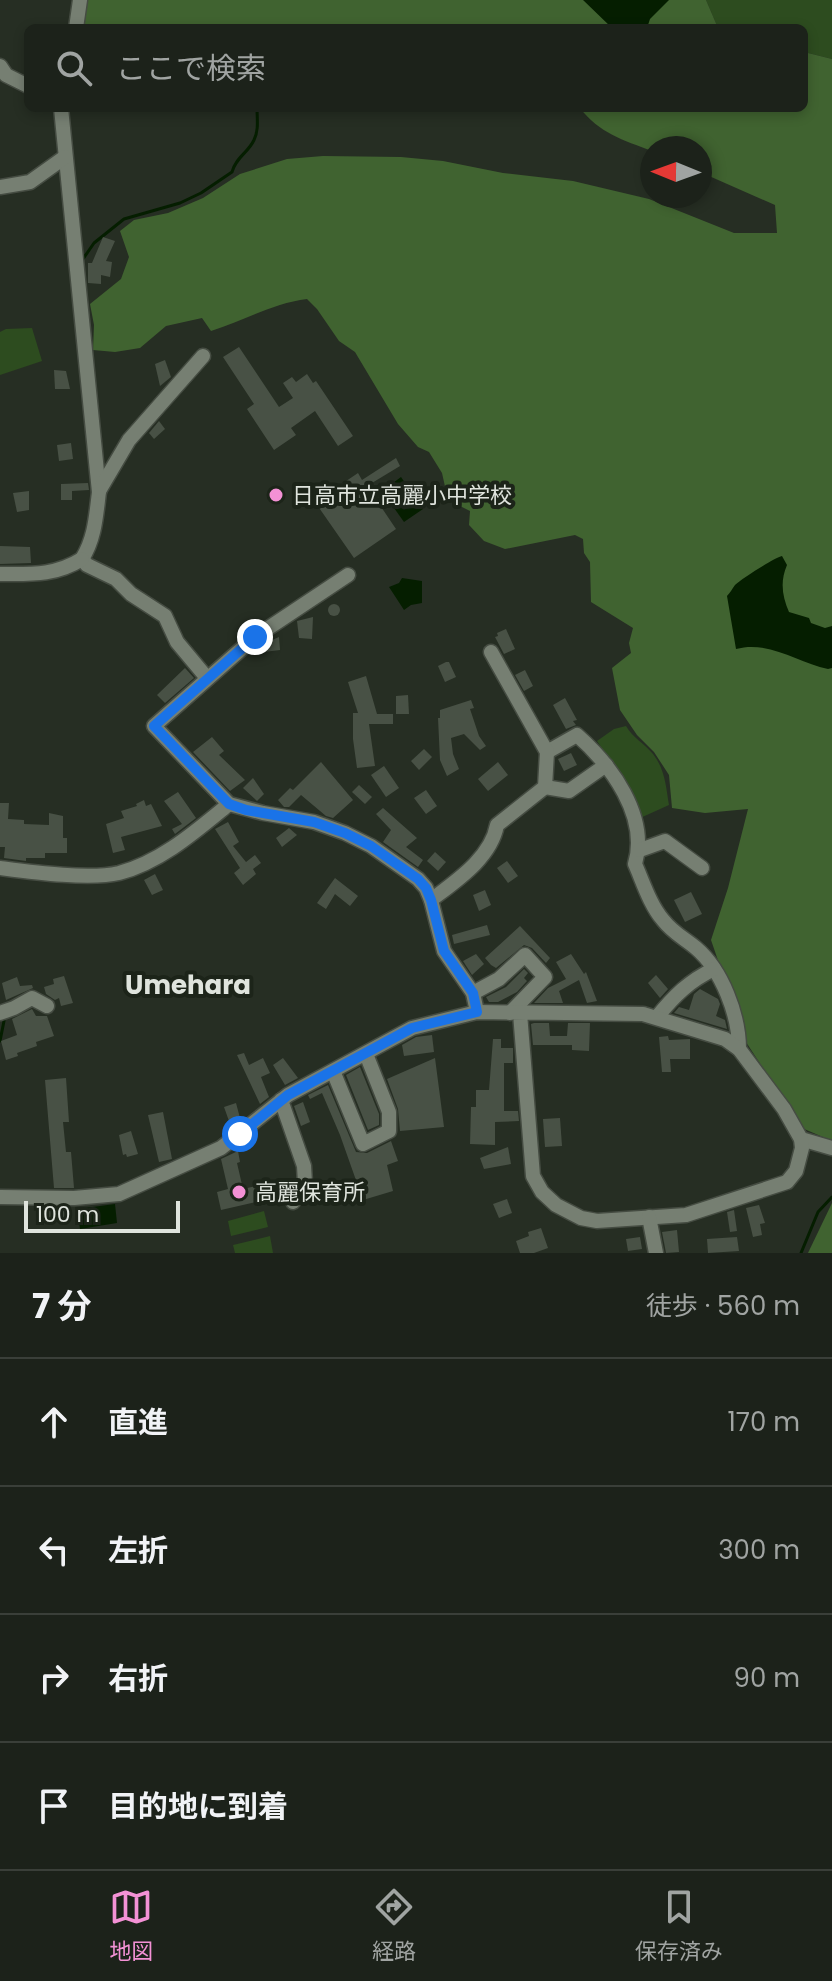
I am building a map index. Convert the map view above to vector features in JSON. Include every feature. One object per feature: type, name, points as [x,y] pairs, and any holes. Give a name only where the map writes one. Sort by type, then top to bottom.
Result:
[{"type":"street","points":[[77,24],[80,0]]},
{"type":"street","points":[[0,66],[6,75],[24,82]]},
{"type":"street","points":[[0,574],[45,574],[70,566],[82,559],[89,548],[95,526],[99,492],[61,112]]},
{"type":"street","points":[[0,187],[30,182],[65,157]]},
{"type":"street","points":[[99,492],[129,440],[203,356]]},
{"type":"street","points":[[82,559],[87,565],[116,579],[131,594],[165,616],[177,642],[207,678]]},
{"type":"street","points":[[348,575],[255,637],[154,726],[229,804],[314,822],[345,833],[371,846],[418,879],[431,900],[444,951],[473,993],[477,1012]]},
{"type":"street","points":[[491,652],[547,752],[545,787]]},
{"type":"street","points":[[547,752],[577,735],[598,754],[629,799],[640,850],[635,864],[660,917],[676,935],[696,948],[714,969],[730,1004],[739,1035],[739,1049]]},
{"type":"street","points":[[431,900],[479,860],[495,838],[497,825],[545,787],[569,791],[606,765]]},
{"type":"street","points":[[0,868],[115,874],[155,859],[229,804]]},
{"type":"street","points":[[640,850],[665,841],[702,868]]},
{"type":"street","points":[[0,1197],[74,1198],[119,1194],[221,1148],[281,1100],[412,1028],[477,1012],[515,1013],[643,1014],[725,1039],[739,1049],[784,1109],[801,1139],[796,1171],[787,1182],[686,1215],[597,1221],[581,1218],[556,1205],[542,1192],[533,1176],[515,1013],[545,977],[525,955],[499,979],[473,993]]},
{"type":"street","points":[[657,1017],[693,979],[714,969]]},
{"type":"street","points":[[0,1013],[32,998],[47,1006]]},
{"type":"street","points":[[333,1071],[363,1144],[389,1131],[389,1112],[366,1054]]},
{"type":"street","points":[[281,1100],[304,1166],[305,1183],[293,1202]]},
{"type":"street","points":[[801,1139],[832,1148]]},
{"type":"street","points":[[649,1217],[656,1253]]},
{"type":"shaded area","points":[[583,0],[669,0],[648,24],[608,24]]},
{"type":"shaded area","points":[[706,0],[832,0],[832,59],[808,53],[808,24],[716,24]]},
{"type":"shaded area","points":[[32,328],[42,361],[0,375],[0,332]]},
{"type":"shaded area","points":[[401,477],[423,509],[404,522],[382,491]]},
{"type":"shaded area","points":[[782,556],[787,565],[783,588],[789,612],[809,618],[811,623],[825,628],[832,626],[832,668],[760,647],[736,649],[727,596],[744,578]]},
{"type":"shaded area","points":[[402,578],[422,581],[422,603],[404,610],[389,587],[399,583]]},
{"type":"shaded area","points":[[626,726],[657,760],[669,805],[638,819],[628,788],[597,741],[614,729]]},
{"type":"shaded area","points":[[115,1204],[117,1223],[80,1229],[77,1209]]},
{"type":"shaded area","points":[[264,1211],[268,1227],[231,1236],[228,1221]]},
{"type":"shaded area","points":[[270,1236],[273,1253],[235,1253],[233,1245]]},
{"type":"green space","points":[[86,0],[706,0],[716,24],[82,24]]},
{"type":"green space","points":[[808,53],[832,59],[832,1141],[802,1128],[746,1042],[711,940],[748,809],[705,813],[672,808],[669,775],[620,710],[612,668],[631,653],[629,643],[633,628],[591,602],[590,562],[584,553],[583,539],[575,535],[505,549],[484,541],[469,525],[470,511],[458,505],[446,491],[442,473],[429,452],[418,447],[398,424],[355,352],[339,341],[307,299],[270,308],[211,331],[202,318],[166,326],[140,348],[115,352],[93,350],[94,325],[90,304],[121,279],[129,257],[120,231],[134,220],[168,213],[203,198],[240,174],[287,159],[401,157],[443,161],[503,173],[573,181],[640,197],[640,208],[672,208],[734,233],[777,233],[775,205],[712,177],[712,136],[640,136],[640,146],[595,124],[583,112],[808,112]]},
{"type":"green space","points":[[832,1203],[832,1253],[808,1253]]},
{"type":"building","points":[[103,237],[115,241],[106,261],[112,262],[110,277],[101,275],[101,284],[88,283],[88,263],[92,263]]},
{"type":"building","points":[[239,347],[279,407],[293,398],[283,383],[292,377],[296,382],[307,374],[313,383],[316,381],[353,436],[338,446],[315,411],[291,428],[296,435],[274,450],[247,409],[254,404],[223,357]]},
{"type":"building","points":[[165,360],[171,377],[160,386],[155,364]]},
{"type":"building","points":[[54,370],[66,371],[70,389],[55,389]]},
{"type":"building","points":[[159,421],[165,429],[154,439],[149,433]]},
{"type":"building","points":[[71,443],[73,459],[59,461],[57,445]]},
{"type":"building","points":[[396,458],[400,466],[367,486],[396,529],[354,558],[315,502],[358,473],[362,480]]},
{"type":"building","points":[[88,483],[89,490],[72,491],[72,500],[61,500],[61,484]]},
{"type":"building","points":[[29,491],[29,510],[17,512],[13,493]]},
{"type":"building","points":[[0,546],[30,547],[31,563],[0,564]]},
{"type":"building","points":[[329,605],[339,605],[339,615],[329,615]]},
{"type":"building","points":[[313,617],[312,639],[299,638],[297,621]]},
{"type":"building","points":[[506,629],[515,649],[504,654],[495,637]]},
{"type":"building","points":[[279,637],[280,650],[264,652],[263,644]]},
{"type":"building","points":[[449,662],[456,677],[445,682],[438,666]]},
{"type":"building","points":[[185,668],[194,678],[165,703],[157,695]]},
{"type":"building","points":[[525,670],[533,686],[524,691],[515,675]]},
{"type":"building","points":[[366,676],[377,714],[393,714],[393,724],[369,724],[375,766],[357,768],[353,713],[358,713],[348,682]]},
{"type":"building","points":[[408,695],[409,714],[396,714],[396,696]]},
{"type":"building","points":[[565,698],[577,720],[573,721],[576,725],[566,729],[553,705]]},
{"type":"building","points":[[471,700],[474,708],[470,709],[479,736],[486,746],[480,750],[464,734],[451,738],[459,769],[447,776],[440,760],[440,710]]},
{"type":"building","points":[[212,737],[224,751],[219,755],[245,780],[230,791],[193,752]]},
{"type":"building","points":[[424,749],[432,757],[419,770],[411,761]]},
{"type":"building","points":[[571,753],[577,765],[564,771],[558,759]]},
{"type":"building","points":[[321,762],[353,800],[333,818],[326,816],[301,795],[289,807],[284,807],[278,800],[290,788],[293,790]]},
{"type":"building","points":[[498,762],[508,775],[488,791],[478,779]]},
{"type":"building","points":[[384,766],[399,788],[386,797],[371,775]]},
{"type":"building","points":[[253,778],[264,794],[257,801],[243,788]]},
{"type":"building","points":[[359,785],[372,797],[365,804],[352,792]]},
{"type":"building","points":[[426,790],[437,806],[426,814],[414,798]]},
{"type":"building","points":[[178,792],[196,818],[175,834],[172,829],[182,824],[164,801]]},
{"type":"building","points":[[144,800],[146,806],[151,804],[162,826],[121,837],[125,850],[113,853],[106,824],[124,818],[121,811]]},
{"type":"building","points":[[0,803],[9,803],[8,819],[24,820],[24,824],[49,825],[49,813],[63,816],[67,853],[45,853],[45,858],[26,858],[26,861],[4,858],[5,847],[0,847]]},
{"type":"building","points":[[383,808],[417,838],[406,847],[423,860],[418,867],[383,842],[391,830],[376,814]]},
{"type":"building","points":[[228,822],[239,842],[233,846],[246,862],[255,855],[261,863],[253,869],[256,874],[243,885],[234,873],[240,868],[215,829]]},
{"type":"building","points":[[289,828],[297,835],[282,847],[276,838]]},
{"type":"building","points":[[435,852],[446,862],[438,871],[427,861]]},
{"type":"building","points":[[507,861],[518,876],[508,883],[497,868]]},
{"type":"building","points":[[155,874],[163,890],[152,895],[144,880]]},
{"type":"building","points":[[335,878],[358,896],[350,906],[335,894],[326,909],[317,903]]},
{"type":"building","points":[[485,890],[491,905],[479,911],[473,895]]},
{"type":"building","points":[[691,892],[702,914],[685,922],[674,900]]},
{"type":"building","points":[[487,925],[490,935],[454,944],[452,935]]},
{"type":"building","points":[[520,926],[550,958],[546,963],[532,948],[524,945],[496,968],[491,965],[485,958]]},
{"type":"building","points":[[476,954],[484,964],[472,975],[463,961]]},
{"type":"building","points":[[571,954],[584,974],[586,972],[597,1001],[587,1003],[579,980],[559,991],[563,1003],[534,1003],[548,988],[566,979],[556,962]]},
{"type":"building","points":[[524,969],[528,973],[524,978],[527,981],[517,992],[498,1002],[489,1002],[486,997],[506,987]]},
{"type":"building","points":[[656,975],[668,989],[660,998],[648,983]]},
{"type":"building","points":[[64,976],[73,1003],[61,1006],[59,998],[55,1000],[46,994],[44,987],[54,984],[53,979]]},
{"type":"building","points":[[17,977],[20,986],[32,985],[33,988],[6,1000],[2,983]]},
{"type":"building","points":[[700,989],[718,999],[720,1004],[716,1016],[725,1020],[727,1029],[674,1013],[679,1007],[689,1010],[694,994]]},
{"type":"building","points":[[32,1009],[36,1016],[47,1016],[54,1036],[36,1042],[37,1046],[6,1060],[1,1041],[17,1035],[12,1019]]},
{"type":"building","points":[[549,1023],[550,1036],[567,1036],[568,1023],[590,1023],[589,1051],[572,1050],[572,1045],[533,1045],[531,1024]]},
{"type":"building","points":[[432,1035],[434,1052],[404,1056],[402,1045],[416,1037]]},
{"type":"building","points":[[668,1036],[669,1040],[690,1039],[690,1059],[670,1059],[671,1072],[662,1072],[659,1037]]},
{"type":"building","points":[[493,1039],[501,1039],[501,1048],[513,1048],[513,1063],[504,1063],[504,1111],[518,1111],[519,1121],[495,1122],[495,1145],[470,1144],[471,1107],[476,1107],[476,1090],[489,1090]]},
{"type":"building","points":[[244,1053],[249,1065],[263,1058],[270,1073],[261,1077],[269,1097],[260,1104],[237,1055]]},
{"type":"building","points":[[283,1058],[298,1078],[285,1085],[273,1065]]},
{"type":"building","points":[[435,1058],[444,1127],[400,1131],[398,1109],[387,1079]]},
{"type":"building","points":[[360,1067],[379,1114],[379,1125],[368,1130],[346,1075]]},
{"type":"building","points":[[66,1078],[69,1122],[63,1122],[66,1152],[71,1152],[74,1188],[54,1188],[45,1080]]},
{"type":"building","points":[[328,1085],[356,1152],[367,1153],[391,1141],[398,1161],[387,1165],[393,1191],[363,1200],[322,1093],[310,1099],[308,1095]]},
{"type":"building","points":[[303,1102],[310,1122],[301,1126],[294,1106]]},
{"type":"building","points":[[236,1103],[240,1118],[229,1121],[224,1107]]},
{"type":"building","points":[[163,1112],[172,1159],[159,1162],[148,1115]]},
{"type":"building","points":[[560,1118],[562,1146],[545,1147],[543,1119]]},
{"type":"building","points":[[131,1131],[138,1154],[127,1157],[123,1155],[119,1135]]},
{"type":"building","points":[[508,1147],[511,1164],[484,1169],[480,1158]]},
{"type":"building","points":[[238,1151],[240,1162],[237,1163],[243,1189],[270,1183],[273,1198],[221,1210],[217,1192],[228,1189],[221,1159]]},
{"type":"building","points":[[507,1199],[512,1213],[499,1218],[493,1204]]},
{"type":"building","points":[[759,1205],[765,1223],[760,1224],[762,1235],[753,1237],[746,1208]]},
{"type":"building","points":[[41,1208],[68,1208],[69,1219],[42,1222]]},
{"type":"building","points":[[734,1210],[737,1231],[730,1232],[727,1212]]},
{"type":"building","points":[[541,1228],[548,1248],[534,1253],[520,1253],[516,1241],[529,1236],[528,1232]]},
{"type":"building","points":[[677,1230],[679,1252],[666,1253],[662,1232]]},
{"type":"building","points":[[640,1237],[642,1249],[628,1251],[626,1239]]},
{"type":"building","points":[[737,1237],[739,1251],[708,1253],[707,1239]]},
{"type":"waterway","points":[[83,259],[94,243],[124,219],[180,203],[232,172],[256,136],[257,112]]},
{"type":"waterway","points":[[0,1041],[4,1021]]},
{"type":"waterway","points":[[801,1253],[818,1212],[832,1197]]},
{"type":"place","name":"日高市立高麗小中学校","points":[[276,495]]},
{"type":"place","name":"高麗保育所","points":[[239,1192]]},
{"type":"district","name":"Umehara","points":[[188,985]]},
{"type":"route","points":[[240,1134],[288,1095],[412,1028],[477,1012],[473,993],[444,951],[431,900],[418,879],[371,846],[345,833],[314,822],[229,804],[154,726],[255,637]]}]
